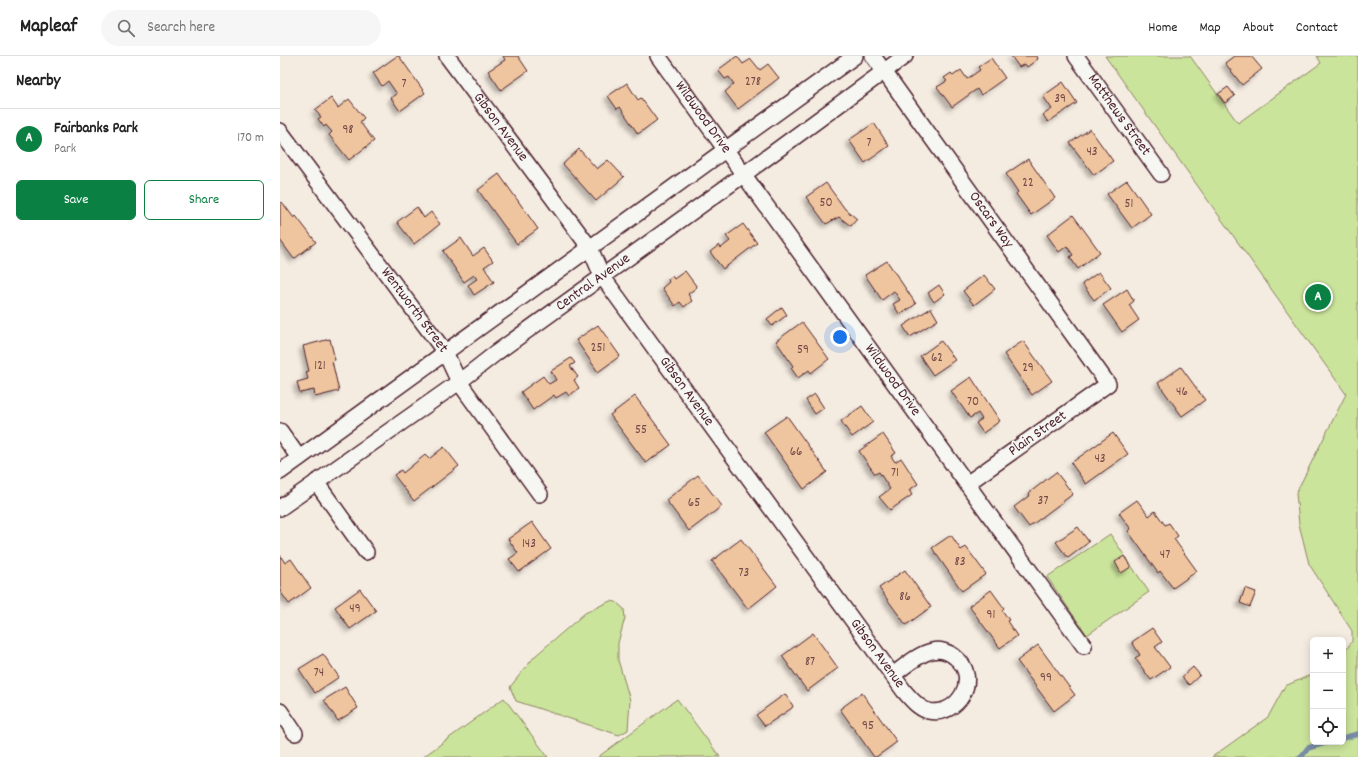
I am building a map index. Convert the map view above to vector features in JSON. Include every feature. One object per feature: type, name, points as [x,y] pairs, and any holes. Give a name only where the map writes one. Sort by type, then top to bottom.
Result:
[{"type":"street","name":"Gibson Avenue","points":[[447,56],[590,248],[602,276],[892,675],[916,704],[928,711],[940,710],[956,703],[963,695],[967,677],[964,668],[955,656],[941,651],[931,651],[922,655],[892,675]]},
{"type":"street","name":"Wildwood Drive","points":[[658,56],[968,483],[1084,646]]},
{"type":"street","name":"Central Avenue","points":[[280,472],[855,56]]},
{"type":"street","name":"Oscars Way","points":[[873,56],[1108,384]]},
{"type":"street","name":"Central Avenue","points":[[280,508],[459,382],[905,56]]},
{"type":"street","name":"Matthews Street","points":[[1076,56],[1161,174]]},
{"type":"street","name":"Wentworth Street","points":[[280,131],[445,352],[459,382],[540,494]]},
{"type":"street","name":"Plain Street","points":[[968,483],[1108,384]]},
{"type":"street","points":[[280,431],[299,458]]},
{"type":"street","points":[[316,482],[366,552]]},
{"type":"street","points":[[280,710],[295,733]]},
{"type":"green space","points":[[1105,56],[1190,56],[1238,123],[1321,63],[1317,56],[1358,56],[1358,757],[1212,757],[1268,717],[1285,686],[1310,675],[1310,745],[1346,745],[1346,650],[1352,641],[1352,631],[1309,564],[1299,524],[1296,493],[1346,394]]},
{"type":"green space","points":[[1110,534],[1149,592],[1087,635],[1047,577]]},
{"type":"green space","points":[[610,601],[616,602],[624,609],[625,618],[618,643],[618,660],[630,700],[628,730],[619,735],[516,701],[510,687],[535,656],[585,613]]},
{"type":"green space","points":[[504,698],[548,757],[423,757]]},
{"type":"green space","points":[[677,699],[720,757],[598,757]]},
{"type":"building","points":[[399,56],[425,93],[400,111],[391,98],[397,94],[388,81],[382,86],[373,73]]},
{"type":"building","points":[[503,56],[518,56],[528,71],[501,90],[488,71],[505,60]]},
{"type":"building","points":[[737,56],[743,64],[751,59],[760,70],[768,64],[779,78],[738,109],[725,92],[734,84],[729,77],[725,79],[718,70]]},
{"type":"building","points":[[1011,56],[1037,56],[1038,59],[1027,67],[1025,64],[1019,67]]},
{"type":"building","points":[[1234,56],[1251,56],[1262,69],[1242,85],[1225,63]]},
{"type":"building","points":[[991,58],[1005,78],[981,95],[977,89],[952,107],[937,87],[947,81],[944,78],[951,73],[953,76],[961,70],[967,79],[980,70],[978,67]]},
{"type":"building","points":[[1063,82],[1077,103],[1048,122],[1043,115],[1052,109],[1043,96]]},
{"type":"building","points":[[627,83],[638,100],[641,98],[657,120],[638,134],[620,107],[617,109],[608,96]]},
{"type":"building","points":[[1228,87],[1235,96],[1225,103],[1218,94]]},
{"type":"building","points":[[331,98],[338,108],[349,99],[364,118],[360,122],[374,141],[349,160],[329,135],[332,132],[326,125],[324,127],[318,119],[321,117],[315,110]]},
{"type":"building","points":[[874,123],[889,146],[865,163],[849,140]]},
{"type":"building","points":[[1090,129],[1113,161],[1094,175],[1070,143]]},
{"type":"building","points":[[579,149],[597,169],[608,160],[624,177],[596,201],[563,164]]},
{"type":"building","points":[[1028,159],[1055,198],[1031,215],[1016,194],[1018,192],[1006,174]]},
{"type":"building","points":[[499,174],[538,229],[517,244],[478,190]]},
{"type":"building","points":[[1127,180],[1151,214],[1132,228],[1107,194]]},
{"type":"building","points":[[826,183],[845,209],[857,219],[851,226],[839,217],[826,224],[806,197]]},
{"type":"building","points":[[282,202],[294,218],[296,216],[316,242],[294,259],[280,240],[280,203]]},
{"type":"building","points":[[417,207],[424,218],[431,212],[440,224],[414,244],[397,222]]},
{"type":"building","points":[[1073,215],[1100,252],[1078,269],[1070,257],[1073,255],[1067,246],[1059,252],[1047,235]]},
{"type":"building","points":[[743,224],[757,243],[723,269],[710,252],[719,245],[721,248],[730,241],[726,236]]},
{"type":"building","points":[[461,238],[473,256],[484,248],[493,261],[484,267],[494,282],[474,295],[468,285],[477,279],[474,275],[464,282],[443,251]]},
{"type":"building","points":[[887,261],[916,304],[900,315],[893,304],[900,300],[894,291],[882,300],[865,275]]},
{"type":"building","points":[[685,271],[697,287],[688,294],[692,301],[684,307],[680,302],[675,306],[662,288],[669,282],[668,279],[672,276],[674,279]]},
{"type":"building","points":[[1099,272],[1111,288],[1094,300],[1082,284]]},
{"type":"building","points":[[984,275],[995,289],[974,305],[963,291]]},
{"type":"building","points":[[939,285],[945,294],[934,302],[928,293]]},
{"type":"building","points":[[1127,289],[1134,301],[1129,305],[1139,320],[1122,332],[1103,305]]},
{"type":"building","points":[[782,307],[787,315],[772,326],[767,319]]},
{"type":"building","points":[[931,308],[938,320],[910,337],[903,326]]},
{"type":"building","points":[[802,322],[829,359],[811,373],[809,370],[798,378],[791,368],[793,366],[776,341]]},
{"type":"building","points":[[598,325],[620,356],[598,372],[576,340]]},
{"type":"building","points":[[330,339],[335,360],[332,361],[339,391],[315,397],[314,390],[300,393],[297,382],[308,379],[306,372],[309,371],[303,346]]},
{"type":"building","points":[[941,341],[955,360],[933,375],[920,356]]},
{"type":"building","points":[[1023,341],[1052,381],[1032,395],[1004,354]]},
{"type":"building","points":[[571,358],[575,363],[570,366],[578,377],[574,380],[579,388],[569,396],[566,392],[556,398],[554,395],[533,410],[521,392],[543,376],[549,384],[556,380],[551,371]]},
{"type":"building","points":[[1181,367],[1205,400],[1182,416],[1158,383]]},
{"type":"building","points":[[971,377],[1000,421],[983,433],[976,423],[982,419],[978,413],[970,418],[951,391]]},
{"type":"building","points":[[815,394],[824,408],[815,414],[806,400]]},
{"type":"building","points":[[635,396],[671,445],[646,463],[610,415]]},
{"type":"building","points":[[862,406],[873,422],[852,437],[841,421]]},
{"type":"building","points":[[787,416],[827,472],[804,489],[764,432]]},
{"type":"building","points":[[1113,433],[1128,454],[1086,484],[1071,463]]},
{"type":"building","points":[[883,434],[896,453],[891,456],[895,462],[901,458],[918,484],[909,490],[912,495],[890,510],[879,497],[890,489],[879,472],[875,474],[859,451]]},
{"type":"building","points":[[444,447],[459,466],[414,501],[394,475],[401,470],[403,473],[425,455],[429,459]]},
{"type":"building","points":[[1056,472],[1073,494],[1029,527],[1014,507]]},
{"type":"building","points":[[698,475],[722,506],[689,531],[666,500]]},
{"type":"building","points":[[1137,500],[1149,516],[1155,511],[1165,525],[1169,523],[1178,536],[1174,539],[1197,571],[1173,588],[1160,571],[1158,573],[1128,531],[1131,529],[1119,513]]},
{"type":"building","points":[[532,522],[551,549],[519,572],[509,559],[518,553],[508,539]]},
{"type":"building","points":[[1078,527],[1089,542],[1068,558],[1056,542]]},
{"type":"building","points":[[951,535],[961,550],[966,547],[986,574],[962,591],[932,548]]},
{"type":"building","points":[[741,539],[777,586],[748,609],[712,561]]},
{"type":"building","points":[[280,555],[285,563],[291,559],[311,588],[289,604],[280,591]]},
{"type":"building","points":[[1124,556],[1131,567],[1121,573],[1115,562]]},
{"type":"building","points":[[905,570],[931,607],[906,625],[879,588]]},
{"type":"building","points":[[1245,588],[1256,592],[1250,607],[1240,603]]},
{"type":"building","points":[[360,589],[376,611],[350,629],[335,607]]},
{"type":"building","points":[[991,590],[1004,608],[1002,610],[1009,620],[1007,621],[1017,636],[1000,648],[969,606]]},
{"type":"building","points":[[1152,628],[1162,642],[1155,647],[1170,667],[1151,680],[1135,658],[1140,655],[1132,642]]},
{"type":"building","points":[[813,633],[838,668],[807,691],[782,656]]},
{"type":"building","points":[[1038,645],[1075,695],[1054,711],[1017,661]]},
{"type":"building","points":[[323,654],[339,677],[315,693],[299,669]]},
{"type":"building","points":[[1193,667],[1200,675],[1189,685],[1182,677]]},
{"type":"building","points":[[345,687],[358,708],[338,721],[324,700]]},
{"type":"building","points":[[862,693],[897,742],[876,757],[874,757],[840,709]]},
{"type":"building","points":[[785,694],[793,706],[792,708],[765,726],[756,715]]},
{"type":"waterway","points":[[1346,737],[1358,734]]},
{"type":"waterway","points":[[1301,757],[1308,748],[1318,745]]},
{"type":"place","name":"Fairbanks Park","points":[[1318,297]]}]
